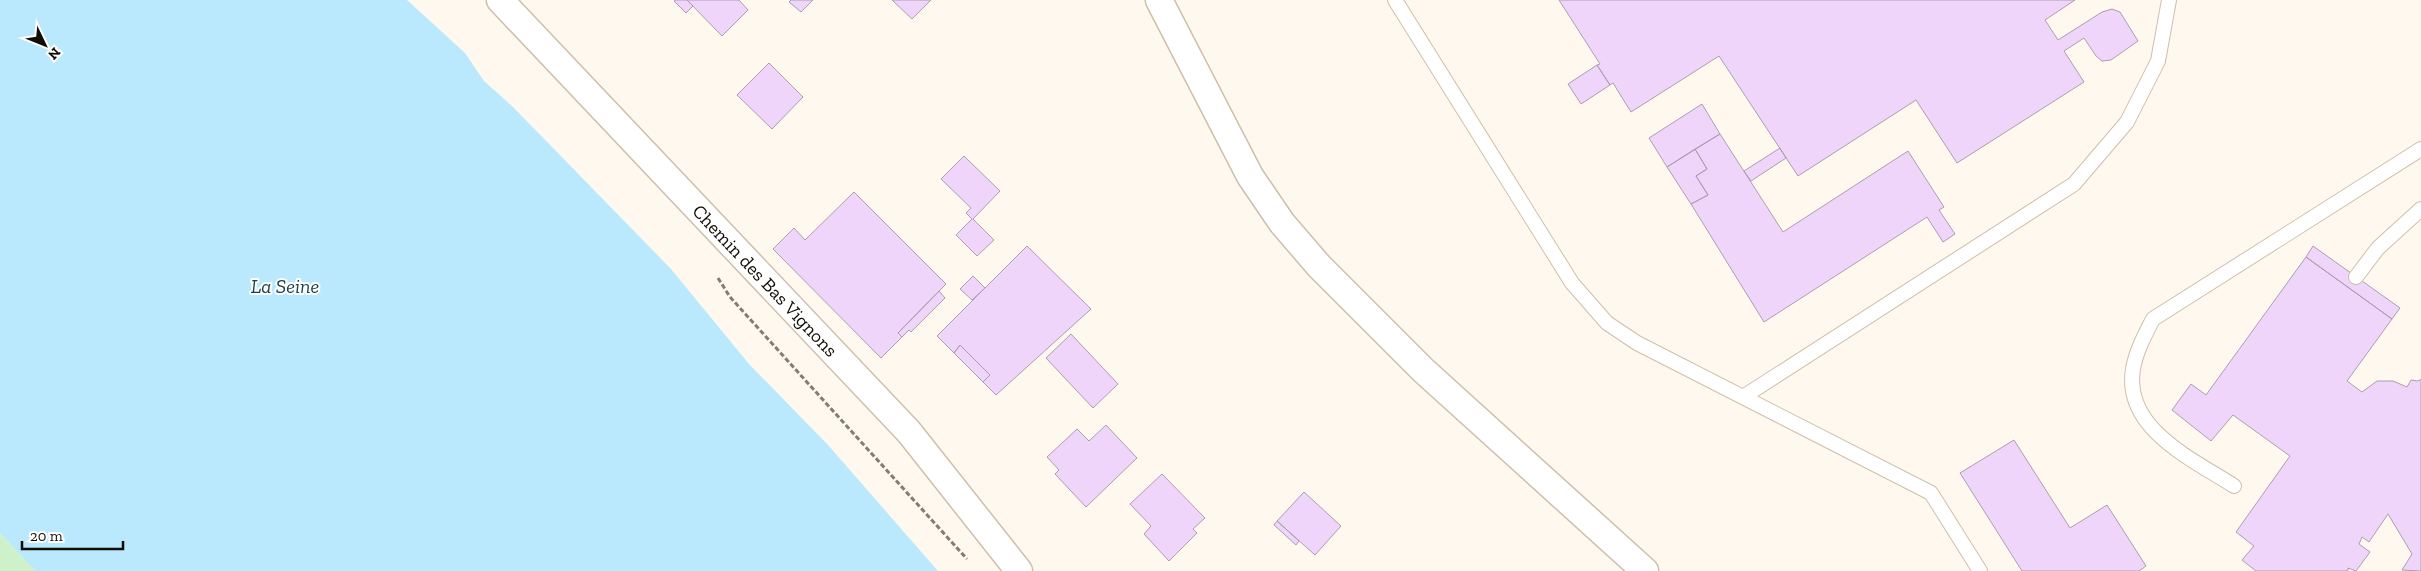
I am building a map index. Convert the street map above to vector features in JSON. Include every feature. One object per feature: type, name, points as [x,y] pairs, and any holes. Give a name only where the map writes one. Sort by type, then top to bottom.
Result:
[{"type":"street","name":"Chemin des Bas Vignons","points":[[500,0],[909,432],[1019,571]]},
{"type":"street","points":[[1159,0],[1250,176],[1282,223],[1319,266],[1423,370],[1645,571]]},
{"type":"lane","points":[[1395,0],[1572,283],[1607,323],[1638,343],[1931,493],[1980,571]]},
{"type":"lane","points":[[1743,397],[2074,184],[2127,122],[2158,61],[2169,0]]},
{"type":"lane","points":[[2234,486],[2160,437],[2139,411],[2133,391],[2133,369],[2141,343],[2153,319],[2421,149]]},
{"type":"lane","points":[[2356,277],[2378,248],[2421,210]]},
{"type":"path","points":[[715,273],[730,297],[972,564]]},
{"type":"green space","points":[[0,533],[35,571],[0,571]]},
{"type":"water","name":"La Seine","points":[[0,0],[407,0],[465,53],[484,81],[513,107],[671,269],[749,364],[828,445],[938,571],[35,571],[0,533]]},
{"type":"building","points":[[687,0],[693,6],[686,13],[674,1]]},
{"type":"building","points":[[687,0],[739,0],[748,10],[722,36]]},
{"type":"building","points":[[791,0],[813,0],[801,12],[789,2]]},
{"type":"building","points":[[892,0],[931,0],[912,19]]},
{"type":"building","points":[[1559,0],[2075,0],[2045,20],[2058,40],[2102,12],[2112,9],[2120,12],[2138,41],[2111,60],[2102,61],[2096,56],[2084,38],[2064,51],[2084,82],[1957,163],[1916,100],[1798,176],[1719,56],[1631,112],[1613,83],[1610,85],[1597,65],[1600,64]]},
{"type":"building","points":[[769,63],[803,97],[772,129],[737,95]]},
{"type":"building","points":[[1597,65],[1610,85],[1581,104],[1568,84]]},
{"type":"building","points":[[1702,104],[1720,134],[1667,167],[1649,138]]},
{"type":"building","points":[[1720,134],[1783,232],[1908,151],[1944,207],[1939,210],[1955,234],[1943,242],[1927,217],[1764,322],[1691,204],[1708,195],[1696,176],[1707,169],[1695,149]]},
{"type":"building","points":[[1780,148],[1786,158],[1751,181],[1744,171]]},
{"type":"building","points":[[1695,149],[1707,169],[1696,176],[1708,195],[1691,204],[1667,167]]},
{"type":"building","points":[[964,156],[1000,191],[973,219],[994,240],[977,256],[956,235],[972,219],[966,213],[971,208],[941,179]]},
{"type":"building","points":[[854,192],[946,284],[898,333],[902,337],[881,358],[773,249],[794,228],[805,240]]},
{"type":"building","points":[[1027,246],[1091,309],[996,395],[983,382],[990,375],[960,345],[954,353],[937,336]]},
{"type":"building","points":[[2313,246],[2400,308],[2392,319],[2306,257]]},
{"type":"building","points":[[2306,257],[2392,319],[2347,381],[2362,392],[2377,381],[2393,381],[2407,387],[2411,380],[2418,381],[2421,379],[2421,571],[2402,570],[2412,554],[2388,514],[2369,542],[2362,537],[2359,544],[2370,552],[2356,571],[2348,568],[2348,571],[2256,571],[2242,560],[2254,546],[2236,532],[2290,456],[2233,415],[2211,441],[2172,410],[2191,384],[2206,395]]},
{"type":"building","points":[[973,276],[985,288],[972,300],[960,289]]},
{"type":"building","points":[[939,291],[945,298],[911,332],[909,330],[902,337],[898,333]]},
{"type":"building","points":[[1071,334],[1118,384],[1093,408],[1046,358]]},
{"type":"building","points":[[960,345],[990,375],[983,382],[954,353]]},
{"type":"building","points":[[1106,425],[1137,458],[1086,507],[1055,474],[1059,470],[1047,457],[1077,429],[1089,441]]},
{"type":"building","points":[[2014,440],[2070,528],[2107,505],[2146,566],[2139,571],[2022,571],[1960,473]]},
{"type":"building","points":[[1162,474],[1205,518],[1193,529],[1197,533],[1169,561],[1144,534],[1151,526],[1130,504]]},
{"type":"building","points":[[1304,492],[1341,526],[1315,555],[1277,521]]},
{"type":"building","points":[[1277,521],[1299,541],[1296,545],[1274,525]]}]
